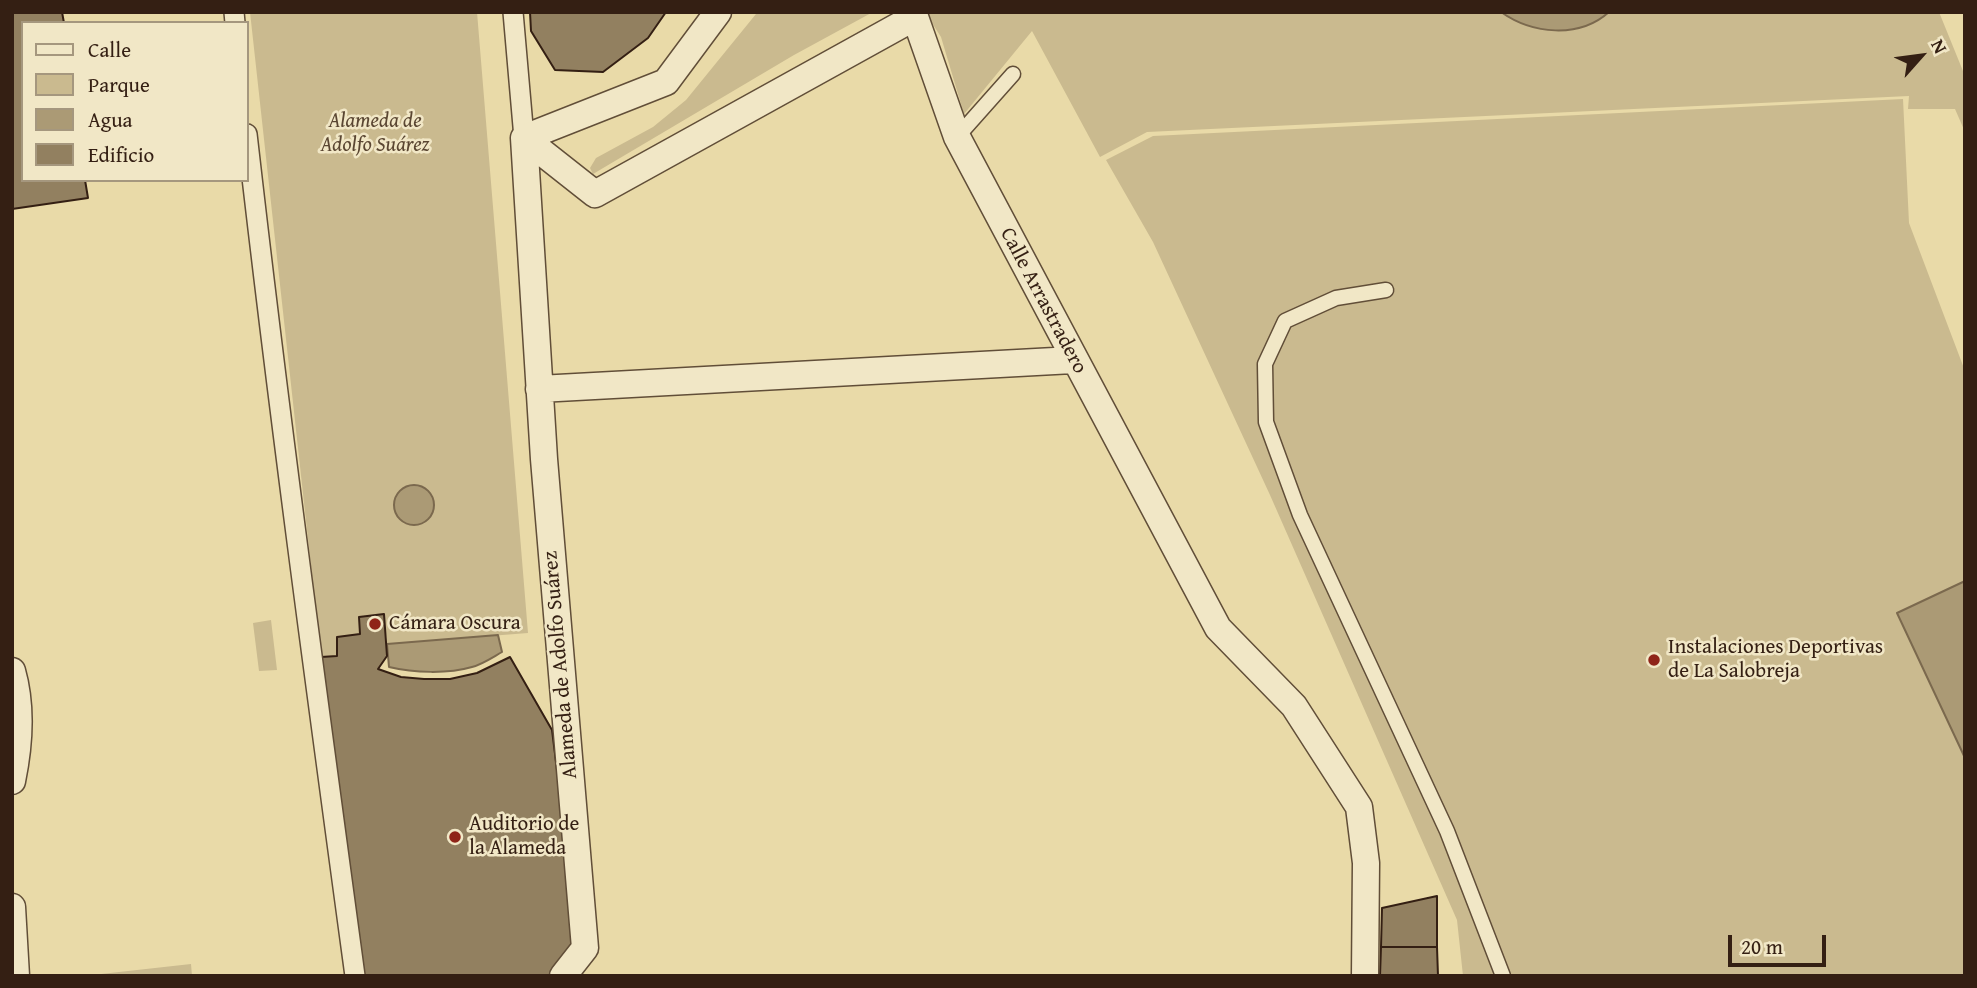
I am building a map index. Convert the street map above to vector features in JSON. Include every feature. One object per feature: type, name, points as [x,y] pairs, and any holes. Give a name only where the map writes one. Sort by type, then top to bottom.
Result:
[{"type":"street","name":"Alameda de Adolfo Suárez","points":[[513,12],[584,948],[563,976]]},
{"type":"street","points":[[524,138],[666,82],[718,12]]},
{"type":"street","name":"Calle Arrastradero","points":[[524,138],[595,194],[915,17],[957,137],[1073,360],[1218,628],[1294,706],[1359,807],[1366,863],[1365,976]]},
{"type":"street","points":[[248,142],[295,530],[308,609],[317,696],[355,976]]},
{"type":"street","points":[[540,389],[1073,360]]},
{"type":"street","points":[[12,671],[16,686],[17,756],[12,782]]},
{"type":"street","points":[[12,907],[16,976]]},
{"type":"lane","points":[[957,137],[1013,74]]},
{"type":"lane","points":[[1386,290],[1336,298],[1285,321],[1265,364],[1266,422],[1300,515],[1447,831],[1503,976]]},
{"type":"green space","name":"Alameda de Adolfo Suárez","points":[[250,12],[477,12],[528,633],[387,644],[384,614],[360,617],[360,634],[338,637],[337,656],[321,657]]},
{"type":"green space","points":[[873,12],[794,55],[593,174],[590,168],[596,158],[653,127],[686,100],[756,14]]},
{"type":"green space","points":[[925,12],[1939,12],[1965,76],[1965,132],[1955,109],[1908,109],[1909,96],[1147,132],[1100,157],[1032,31],[964,114],[941,37]]},
{"type":"green space","name":"Instalaciones Deportivas de La Salobreja","points":[[1903,99],[1909,223],[1965,371],[1965,976],[1463,976],[1457,920],[1270,495],[1153,242],[1106,160],[1153,136]]},
{"type":"green space","points":[[271,620],[277,670],[259,671],[253,623]]},
{"type":"green space","points":[[191,964],[192,976],[83,976]]},
{"type":"water","points":[[1501,12],[1609,12],[1584,26],[1555,30],[1527,25]]},
{"type":"water","points":[[414,485],[422,486],[428,491],[433,497],[433,513],[428,519],[422,524],[414,525],[406,524],[400,519],[395,513],[394,505],[395,497],[400,491],[406,486]]},
{"type":"water","points":[[1965,581],[1965,758],[1897,613]]},
{"type":"water","points":[[498,635],[502,652],[472,667],[431,672],[389,667],[387,644]]},
{"type":"building","points":[[12,12],[62,12],[64,21],[21,21],[21,182],[85,182],[88,198],[12,209]]},
{"type":"building","points":[[530,12],[666,12],[648,38],[603,72],[555,70],[531,31]]},
{"type":"building","name":"Auditorio de la Alameda","points":[[384,614],[387,656],[378,669],[401,677],[450,679],[477,673],[510,657],[552,730],[579,944],[554,976],[364,976],[321,657],[337,656],[337,637],[360,634],[359,617]]},
{"type":"building","points":[[1437,896],[1437,947],[1381,947],[1382,908]]},
{"type":"building","points":[[1381,947],[1437,947],[1438,976],[1380,976]]},
{"type":"place","name":"Cámara Oscura","points":[[375,624]]},
{"type":"place","name":"Instalaciones Deportivas de La Salobreja","points":[[1654,660]]},
{"type":"place","name":"Auditorio de la Alameda","points":[[455,837]]}]
